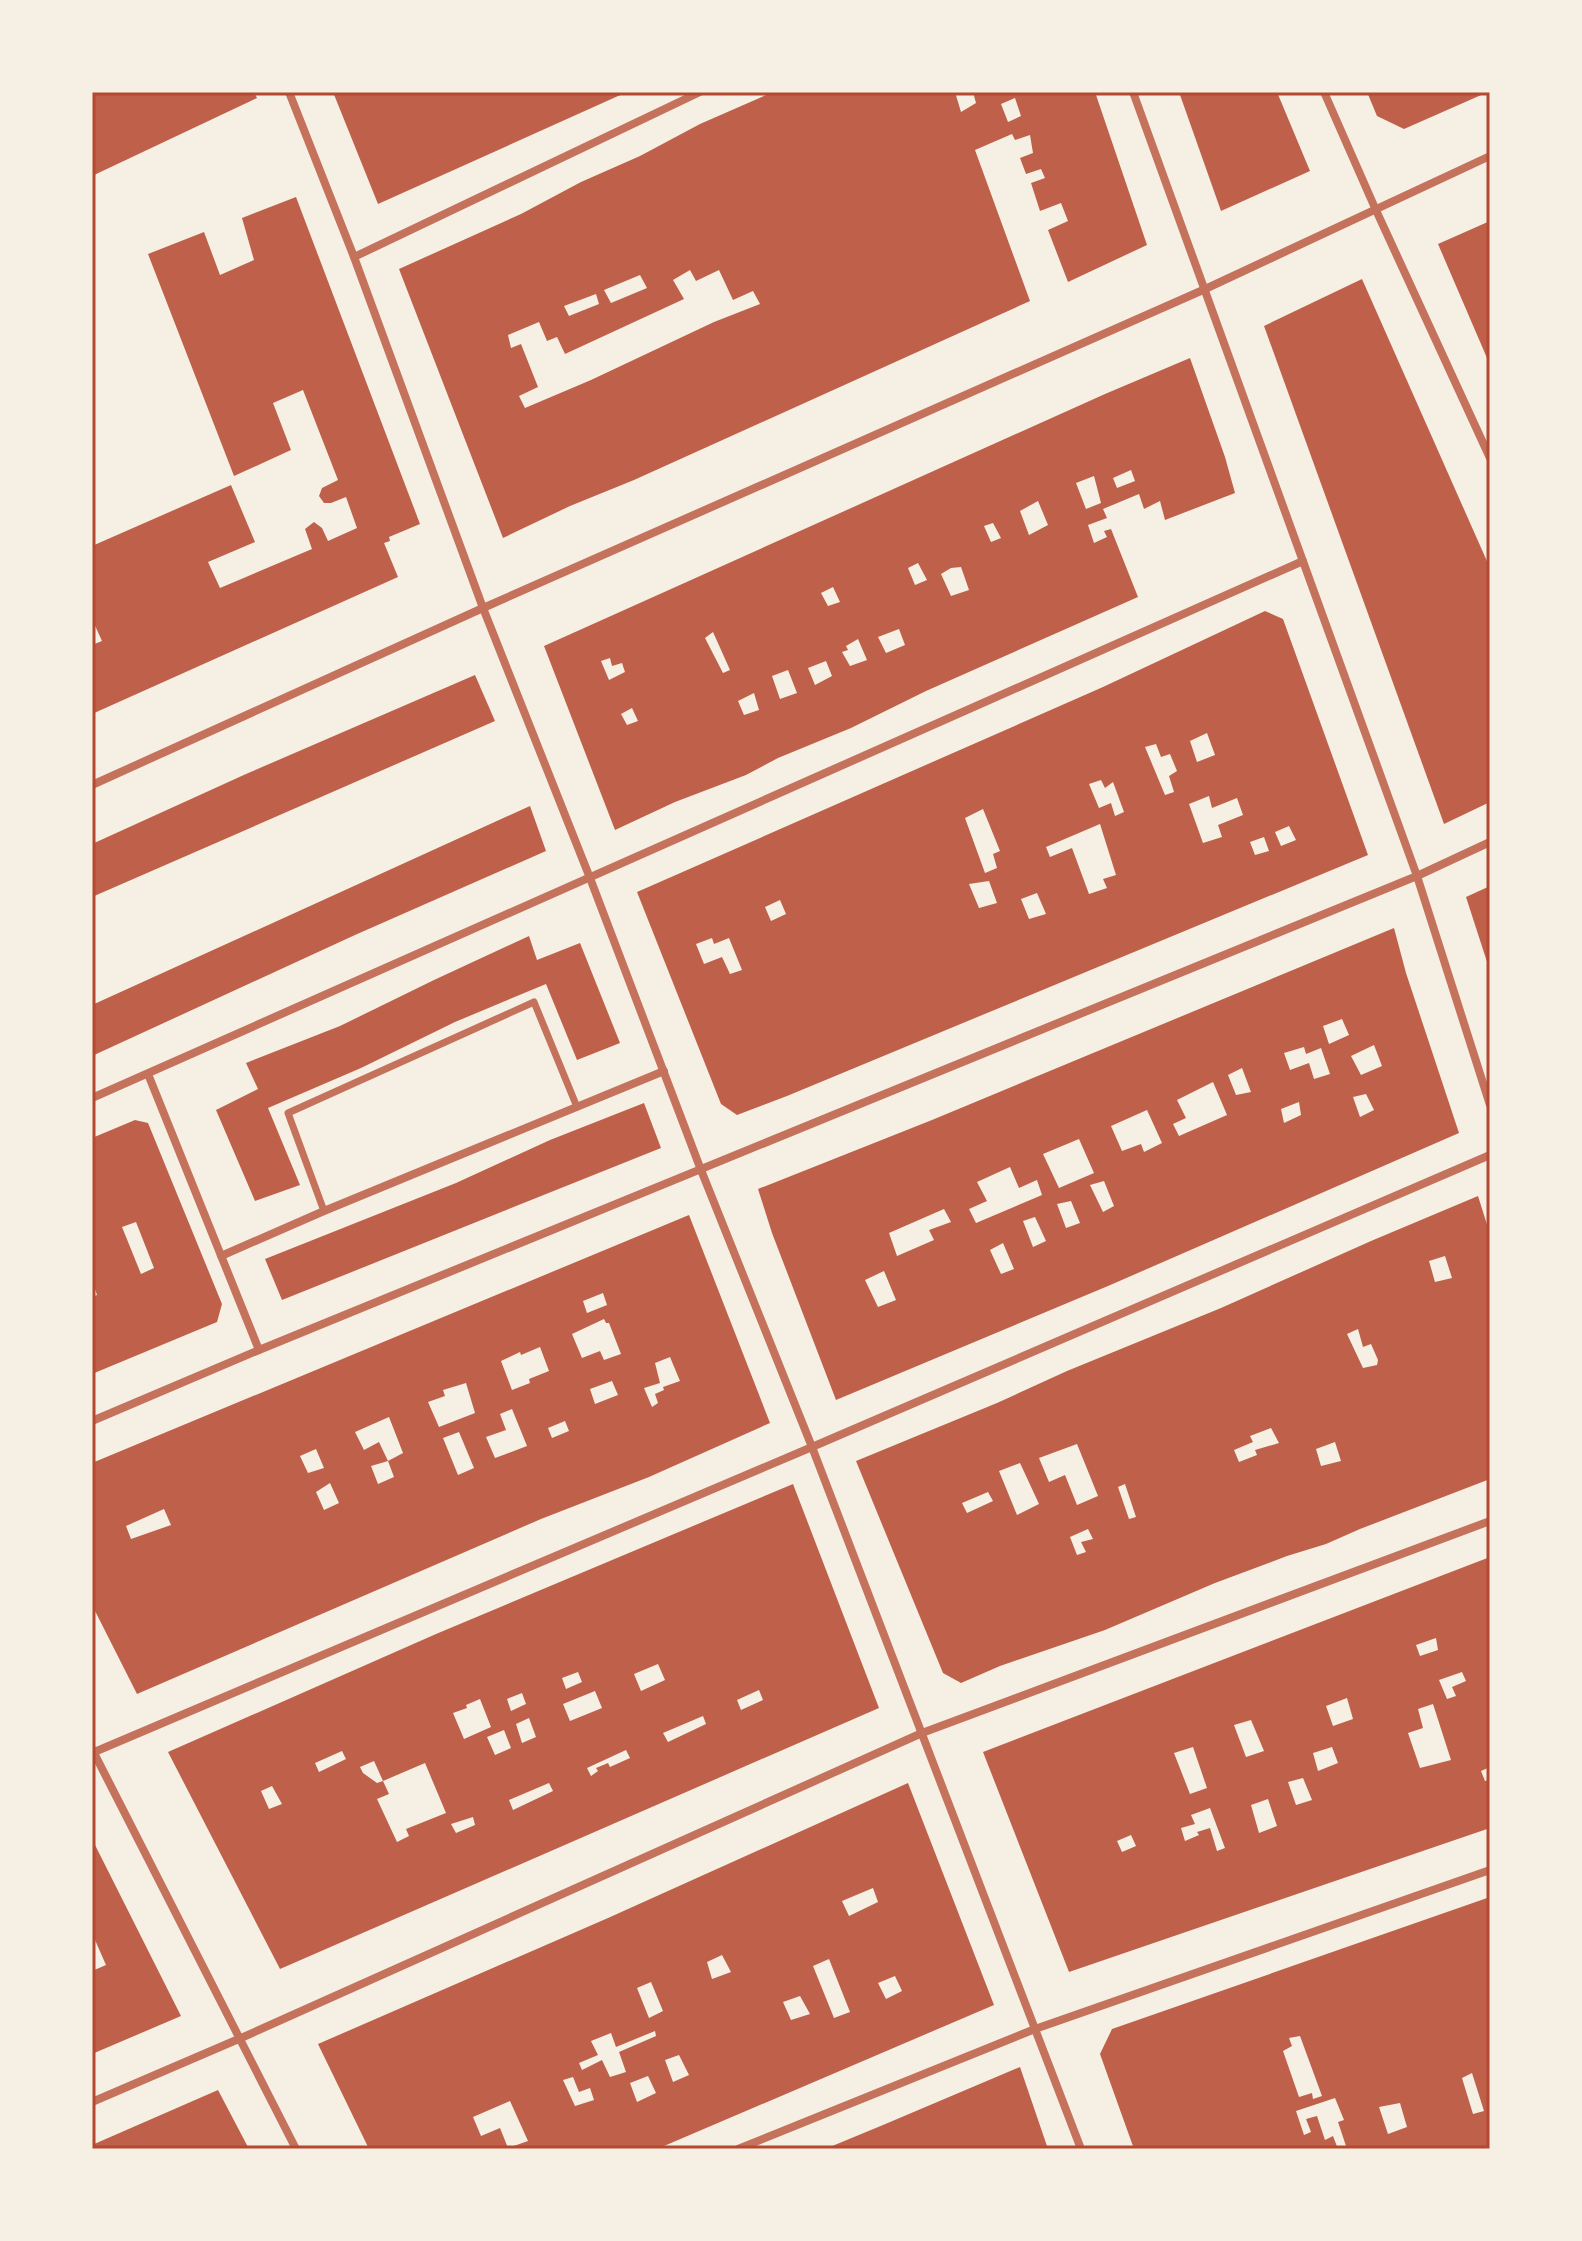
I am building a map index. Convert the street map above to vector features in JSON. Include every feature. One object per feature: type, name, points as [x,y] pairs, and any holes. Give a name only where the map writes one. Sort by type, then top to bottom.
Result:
[{"type":"street","points":[[289,92],[354,257],[483,608],[812,1447],[1081,2149]]},
{"type":"street","points":[[354,257],[700,92]]},
{"type":"street","points":[[1133,92],[1417,876],[1490,1105]]},
{"type":"street","points":[[1324,92],[1490,458]]},
{"type":"street","points":[[92,785],[483,608],[1203,290],[1490,156]]},
{"type":"street","points":[[92,1098],[1303,561]]},
{"type":"street","points":[[92,1421],[1417,876],[1490,842]]},
{"type":"street","points":[[324,1211],[288,1113],[534,1002],[577,1107]]},
{"type":"street","points":[[221,1256],[664,1071]]},
{"type":"street","points":[[148,1074],[259,1350]]},
{"type":"street","points":[[296,2149],[93,1751],[812,1447],[1490,1155]]},
{"type":"street","points":[[92,2102],[922,1733],[1490,1521]]},
{"type":"street","points":[[738,2149],[1035,2029],[1490,1870]]},
{"type":"building","points":[[92,92],[254,92],[257,98],[92,176]]},
{"type":"building","points":[[333,92],[627,92],[378,204]]},
{"type":"building","points":[[773,92],[955,92],[961,112],[976,103],[973,92],[1095,92],[1147,245],[1068,282],[1048,230],[1068,221],[1061,203],[1040,211],[1031,183],[1045,178],[1041,169],[1026,174],[1020,158],[1033,153],[1030,135],[1015,140],[1012,134],[975,150],[1030,301],[503,538],[399,269],[521,214],[700,124]],"holes":[[[1015,98],[1021,116],[1008,122],[1001,104]],[[690,270],[696,281],[719,270],[733,300],[753,291],[760,304],[525,408],[519,396],[538,387],[521,344],[511,348],[508,335],[539,322],[547,341],[557,337],[565,354],[684,299],[673,280]],[[640,275],[647,288],[611,303],[604,290]],[[596,294],[599,304],[569,316],[564,306]]]},
{"type":"building","points":[[1179,92],[1277,92],[1310,171],[1221,211]]},
{"type":"building","points":[[1367,92],[1488,92],[1404,129],[1377,116]]},
{"type":"building","points":[[296,197],[420,524],[389,537],[390,541],[384,543],[398,577],[92,714],[92,645],[102,641],[92,619],[92,546],[231,485],[255,542],[208,562],[220,588],[312,549],[305,529],[314,522],[322,528],[328,541],[357,528],[346,497],[324,503],[319,496],[322,488],[338,480],[303,390],[273,403],[291,450],[234,476],[148,254],[204,232],[220,275],[254,260],[242,218]]},
{"type":"building","points":[[1490,221],[1490,365],[1438,244]]},
{"type":"building","points":[[1362,279],[1490,568],[1490,802],[1444,824],[1264,326]]},
{"type":"building","points":[[1190,358],[1235,493],[1165,520],[1160,501],[1144,509],[1139,494],[1103,509],[1107,518],[1088,525],[1094,543],[1107,537],[1104,531],[1111,529],[1138,597],[746,775],[675,802],[615,830],[544,646]],"holes":[[[1131,470],[1135,481],[1117,488],[1113,478]],[[1094,476],[1101,503],[1086,509],[1076,483]],[[1038,501],[1048,525],[1029,535],[1020,511]],[[993,523],[1001,538],[991,542],[984,526]],[[918,563],[927,580],[915,585],[908,568]],[[961,567],[969,590],[951,596],[941,574]],[[833,587],[840,602],[828,606],[821,593]],[[899,629],[905,645],[886,653],[878,637]],[[713,632],[730,670],[723,673],[705,638]],[[858,639],[867,660],[850,666],[842,652]],[[610,658],[612,666],[622,663],[625,672],[609,680],[601,661]],[[826,661],[832,676],[815,685],[808,668]],[[788,670],[797,693],[780,699],[772,676]],[[754,693],[759,710],[744,715],[738,701]],[[632,708],[638,721],[627,725],[621,714]]]},
{"type":"building","points":[[1265,611],[1283,619],[1368,855],[787,1096],[737,1115],[721,1104],[637,892],[1103,687]],"holes":[[[1207,733],[1215,755],[1197,762],[1190,741]],[[1156,744],[1161,757],[1170,754],[1177,771],[1169,776],[1174,792],[1165,795],[1145,747]],[[1101,780],[1105,788],[1113,782],[1124,812],[1115,816],[1111,803],[1099,808],[1089,784]],[[1209,796],[1212,808],[1237,798],[1243,815],[1218,825],[1222,837],[1203,843],[1189,804]],[[983,809],[1000,851],[993,854],[997,868],[985,873],[965,818]],[[1100,824],[1116,875],[1103,879],[1107,888],[1089,894],[1072,848],[1050,857],[1046,847]],[[1289,826],[1296,840],[1281,846],[1275,832]],[[1264,837],[1269,851],[1255,855],[1250,842]],[[989,881],[997,903],[979,908],[969,884]],[[1037,893],[1046,914],[1029,919],[1021,899]],[[780,900],[786,914],[771,921],[765,907]],[[712,938],[714,944],[729,938],[742,970],[730,974],[722,957],[704,964],[696,944]]]},
{"type":"building","points":[[475,675],[495,721],[92,897],[92,844]]},
{"type":"building","points":[[530,806],[546,851],[92,1056],[92,1005]]},
{"type":"building","points":[[1490,886],[1490,967],[1489,968],[1466,897]]},
{"type":"building","points":[[1394,928],[1459,1133],[836,1400],[758,1189]],"holes":[[[1342,1019],[1349,1035],[1329,1044],[1323,1026]],[[1374,1045],[1382,1066],[1361,1075],[1351,1056]],[[1304,1047],[1306,1054],[1321,1048],[1330,1074],[1314,1079],[1309,1063],[1290,1070],[1284,1053]],[[1242,1068],[1251,1092],[1236,1095],[1228,1075]],[[1213,1082],[1227,1115],[1179,1136],[1173,1124],[1186,1118],[1177,1100]],[[1366,1094],[1374,1110],[1360,1117],[1353,1097]],[[1299,1102],[1301,1115],[1284,1123],[1281,1109]],[[1147,1110],[1162,1143],[1144,1152],[1141,1144],[1122,1151],[1111,1126]],[[1079,1139],[1094,1173],[1059,1188],[1043,1154]],[[1010,1167],[1019,1188],[1037,1180],[1042,1195],[976,1223],[969,1209],[987,1201],[977,1182]],[[1104,1181],[1114,1206],[1103,1212],[1090,1185]],[[1071,1201],[1080,1223],[1066,1228],[1057,1204]],[[944,1209],[951,1222],[929,1230],[934,1240],[897,1256],[889,1233]],[[1035,1217],[1046,1241],[1033,1247],[1023,1221]],[[1003,1243],[1014,1269],[1001,1274],[990,1250]],[[884,1271],[896,1300],[878,1307],[865,1280]]]},
{"type":"building","points":[[529,936],[537,960],[580,943],[620,1043],[577,1060],[546,984],[455,1022],[361,1068],[268,1108],[300,1185],[255,1201],[216,1110],[258,1089],[246,1063],[340,1026]]},
{"type":"building","points":[[644,1103],[661,1148],[282,1300],[265,1259],[456,1183],[550,1140]]},
{"type":"building","points":[[135,1120],[148,1123],[222,1304],[217,1322],[92,1374],[92,1297],[97,1295],[92,1280],[92,1138]],"holes":[[[136,1222],[154,1268],[141,1274],[122,1227]]]},
{"type":"building","points":[[1478,1196],[1490,1234],[1490,1479],[961,1683],[943,1673],[856,1461],[1221,1308]],"holes":[[[1445,1256],[1452,1278],[1435,1282],[1429,1261]],[[1358,1329],[1363,1347],[1371,1344],[1378,1360],[1377,1365],[1363,1368],[1347,1334]],[[1271,1428],[1279,1443],[1255,1450],[1257,1455],[1239,1462],[1234,1450],[1253,1442],[1250,1436]],[[1335,1442],[1341,1461],[1321,1466],[1316,1449]],[[1077,1444],[1098,1496],[1077,1505],[1065,1475],[1049,1482],[1039,1458]],[[1020,1463],[1039,1504],[1017,1515],[999,1471]],[[1125,1484],[1136,1517],[1129,1519],[1118,1487]],[[988,1492],[993,1501],[967,1513],[962,1503]],[[1088,1529],[1093,1539],[1081,1542],[1086,1552],[1077,1555],[1070,1537]]]},
{"type":"building","points":[[689,1215],[770,1423],[137,1694],[92,1605],[92,1463]],"holes":[[[603,1293],[607,1305],[587,1313],[583,1301]],[[604,1319],[609,1323],[621,1354],[604,1360],[600,1351],[582,1358],[572,1334]],[[540,1347],[549,1371],[512,1390],[501,1361]],[[670,1357],[680,1381],[663,1387],[664,1390],[655,1394],[658,1403],[652,1407],[644,1388],[660,1383],[655,1363]],[[612,1381],[618,1395],[595,1404],[590,1389]],[[466,1383],[475,1413],[439,1427],[428,1402],[445,1396],[443,1390]],[[512,1409],[527,1446],[495,1458],[486,1437],[506,1430],[500,1414]],[[389,1417],[403,1453],[388,1461],[379,1442],[364,1450],[355,1432]],[[565,1421],[569,1431],[552,1438],[548,1428]],[[459,1432],[474,1468],[458,1475],[443,1438]],[[316,1449],[324,1468],[308,1473],[300,1456]],[[388,1461],[394,1477],[378,1484],[371,1466]],[[330,1483],[339,1503],[324,1510],[316,1492]],[[164,1509],[171,1525],[131,1539],[126,1526]]]},
{"type":"building","points":[[793,1484],[879,1708],[280,1969],[168,1752],[436,1634]],"holes":[[[658,1664],[665,1680],[641,1691],[634,1674]],[[578,1672],[582,1682],[566,1689],[562,1678]],[[759,1690],[763,1700],[741,1710],[737,1700]],[[595,1691],[602,1708],[570,1721],[563,1704]],[[522,1693],[526,1704],[511,1711],[507,1699]],[[480,1699],[491,1727],[464,1739],[453,1713]],[[703,1716],[706,1724],[668,1742],[663,1733]],[[529,1718],[536,1737],[522,1743],[516,1724]],[[504,1730],[511,1748],[495,1755],[487,1737]],[[626,1750],[630,1758],[610,1767],[608,1763],[596,1768],[598,1771],[591,1776],[587,1768]],[[342,1751],[346,1759],[319,1772],[315,1763]],[[374,1761],[383,1781],[377,1783],[363,1773],[360,1767]],[[425,1763],[446,1813],[406,1829],[409,1836],[397,1842],[377,1799],[389,1794],[383,1781]],[[549,1783],[553,1791],[513,1810],[509,1800]],[[272,1786],[282,1804],[269,1809],[261,1791]],[[473,1817],[475,1825],[456,1833],[451,1824]]]},
{"type":"building","points":[[1490,1557],[1490,1767],[1481,1771],[1485,1781],[1490,1780],[1490,1828],[1069,1972],[983,1752]],"holes":[[[1436,1638],[1438,1650],[1420,1656],[1416,1645]],[[1462,1672],[1466,1681],[1452,1687],[1456,1696],[1447,1699],[1439,1680]],[[1347,1698],[1353,1719],[1333,1726],[1326,1706]],[[1433,1704],[1451,1760],[1420,1768],[1408,1733],[1423,1728],[1418,1709]],[[1251,1720],[1264,1751],[1246,1757],[1234,1725]],[[1193,1747],[1207,1788],[1190,1794],[1174,1753]],[[1332,1747],[1338,1763],[1318,1771],[1313,1753]],[[1303,1778],[1312,1800],[1296,1805],[1288,1782]],[[1268,1799],[1277,1826],[1259,1833],[1251,1805]],[[1210,1808],[1225,1848],[1217,1851],[1210,1828],[1197,1832],[1199,1835],[1185,1841],[1181,1828],[1195,1824],[1191,1815]],[[1131,1835],[1136,1846],[1122,1852],[1117,1841]]]},
{"type":"building","points":[[908,1783],[994,2005],[657,2149],[369,2149],[318,2044]],"holes":[[[873,1888],[878,1902],[849,1916],[842,1901]],[[722,1955],[731,1972],[712,1979],[707,1962]],[[829,1959],[850,2012],[834,2018],[813,1966]],[[895,1976],[902,1991],[886,1999],[878,1983]],[[651,1982],[663,2011],[649,2018],[637,1988]],[[800,1996],[810,2014],[791,2020],[783,2002]],[[655,2031],[656,2036],[619,2052],[626,2072],[610,2077],[602,2060],[582,2070],[579,2063],[598,2055],[591,2041],[611,2033],[616,2047]],[[679,2055],[689,2075],[673,2082],[665,2060]],[[648,2076],[656,2093],[637,2102],[630,2083]],[[573,2077],[579,2092],[590,2088],[594,2100],[575,2106],[563,2080]],[[510,2101],[528,2141],[508,2148],[500,2128],[481,2136],[473,2117]]]},
{"type":"building","points":[[92,1839],[181,2016],[92,2054],[92,1971],[106,1965],[95,1940],[92,1942]]},
{"type":"building","points":[[1490,1897],[1490,2149],[1347,2149],[1338,2122],[1344,2120],[1335,2098],[1296,2111],[1304,2135],[1311,2132],[1306,2119],[1317,2116],[1325,2140],[1333,2136],[1338,2149],[1134,2149],[1100,2054],[1112,2029]],"holes":[[[1300,2036],[1322,2096],[1313,2099],[1312,2093],[1299,2097],[1283,2051],[1292,2046],[1289,2038]],[[1472,2073],[1484,2111],[1473,2114],[1462,2078]],[[1400,2103],[1407,2127],[1388,2134],[1379,2107]]]},
{"type":"building","points":[[1020,2067],[1048,2149],[825,2149],[883,2125]]},
{"type":"building","points":[[218,2090],[249,2149],[92,2149],[92,2145]]}]
